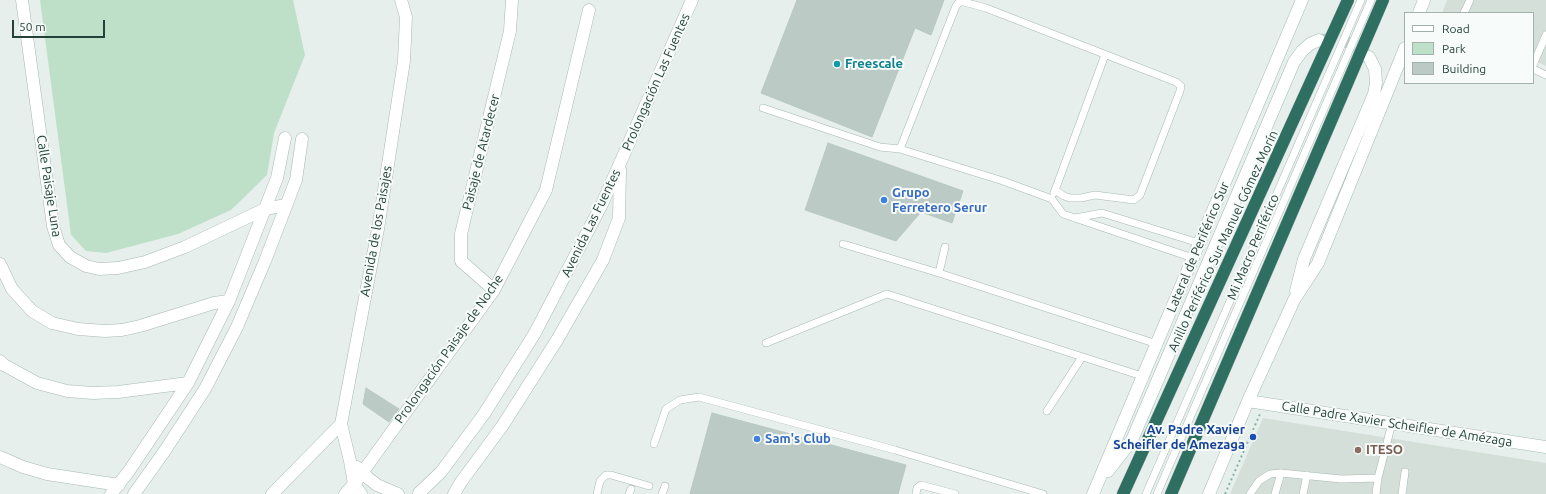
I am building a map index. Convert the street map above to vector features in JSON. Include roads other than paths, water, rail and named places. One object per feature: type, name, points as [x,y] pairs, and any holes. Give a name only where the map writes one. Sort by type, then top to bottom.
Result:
[{"type":"highway","name":"Anillo Periférico Sur Manuel Gómez Morín","points":[[1122,494],[1348,0]]},
{"type":"highway","points":[[1171,494],[1383,0]]},
{"type":"highway","points":[[1374,20],[1388,0]]},
{"type":"street","name":"Calle Paisaje Luna","points":[[22,0],[53,226],[59,245],[70,257],[86,266],[99,269],[118,268],[145,262],[221,231],[265,209],[286,205]]},
{"type":"street","name":"Avenida de los Paisajes","points":[[361,494],[354,484],[341,424],[378,230],[404,61],[406,17],[401,0]]},
{"type":"street","name":"Paisaje de Atardecer","points":[[494,290],[461,261],[461,234],[510,31],[512,0]]},
{"type":"street","name":"Prolongación Las Fuentes","points":[[620,164],[692,0]]},
{"type":"street","name":"Lateral de Periférico Sur","points":[[1095,489],[1302,0]]},
{"type":"street","points":[[1419,12],[1424,0]]},
{"type":"street","name":"Prolongación Paisaje de Noche","points":[[345,494],[354,484],[494,290],[546,190],[589,10]]},
{"type":"street","points":[[1095,489],[1132,440],[1294,62],[1302,51],[1310,44],[1319,40]]},
{"type":"street","points":[[1208,494],[1294,300],[1318,263],[1404,50]]},
{"type":"street","points":[[1294,300],[1304,259],[1374,94],[1376,83],[1375,69],[1369,57]]},
{"type":"street","points":[[0,457],[24,467],[47,474],[115,489],[154,435],[188,383],[236,287],[277,178],[285,138]]},
{"type":"street","points":[[134,494],[164,452],[208,382],[252,293],[296,180],[302,140]]},
{"type":"street","name":"Avenida Las Fuentes","points":[[419,494],[441,472],[484,414],[535,333],[602,204],[620,164]]},
{"type":"street","name":"Avenida Las Fuentes","points":[[454,494],[461,482],[503,425],[557,340],[603,260],[619,218],[620,164]]},
{"type":"street","points":[[0,264],[12,289],[32,311],[52,323],[78,330],[122,330],[140,326],[214,303],[229,301]]},
{"type":"street","points":[[0,361],[4,365],[37,383],[67,391],[93,393],[118,392],[188,383]]},
{"type":"street","name":"Calle Padre Xavier Scheifler de Amézaga","points":[[1248,401],[1546,447]]},
{"type":"street","points":[[272,494],[341,424]]},
{"type":"street","points":[[350,461],[377,485],[398,494]]},
{"type":"lane","name":"Mi Macro Periférico","points":[[1146,494],[1361,0]]},
{"type":"lane","name":"Mi Macro Periférico","points":[[1157,494],[1371,0]]},
{"type":"lane","points":[[1464,12],[1470,0]]},
{"type":"lane","points":[[900,149],[956,6],[960,1],[986,8],[1176,82],[1180,86],[1180,91],[1140,195],[1134,200],[1095,195],[1081,198],[1070,198],[1055,190]]},
{"type":"lane","points":[[1534,63],[1546,34]]},
{"type":"lane","points":[[1052,199],[1105,55]]},
{"type":"lane","points":[[1534,69],[1546,75]]},
{"type":"lane","points":[[763,108],[880,147],[900,149],[979,173],[1052,199],[1063,214],[1193,258]]},
{"type":"lane","points":[[1075,218],[1102,213],[1199,243]]},
{"type":"lane","points":[[843,244],[939,273],[1157,344]]},
{"type":"lane","points":[[939,273],[945,247]]},
{"type":"lane","points":[[766,343],[887,294],[1142,376]]},
{"type":"lane","points":[[1047,411],[1082,357]]},
{"type":"lane","points":[[654,444],[666,409],[680,400],[699,397],[895,450],[1043,494]]},
{"type":"lane","points":[[1376,494],[1378,478],[1392,423]]},
{"type":"lane","points":[[1402,494],[1405,472]]},
{"type":"lane","points":[[1275,494],[1281,473]]},
{"type":"lane","points":[[1250,494],[1259,481],[1270,474],[1307,474],[1341,479],[1378,478]]},
{"type":"lane","points":[[1304,494],[1307,474]]},
{"type":"lane","points":[[597,494],[600,481],[606,475],[612,475],[649,486]]},
{"type":"lane","points":[[916,494],[917,488],[920,485],[953,494]]},
{"type":"lane","points":[[662,494],[665,486]]},
{"type":"tunnel","points":[[1322,40],[1330,39],[1347,42],[1356,46],[1368,56]]},
{"type":"place","name":"Freescale","points":[[837,64]]},
{"type":"place","name":"Grupo Ferretero Serur","points":[[884,200]]},
{"type":"place","name":"Av. Padre Xavier Scheifler de Amezaga","points":[[1253,437]]},
{"type":"place","name":"Sam's Club","points":[[757,439]]},
{"type":"place","name":"ITESO","points":[[1358,450]]}]
